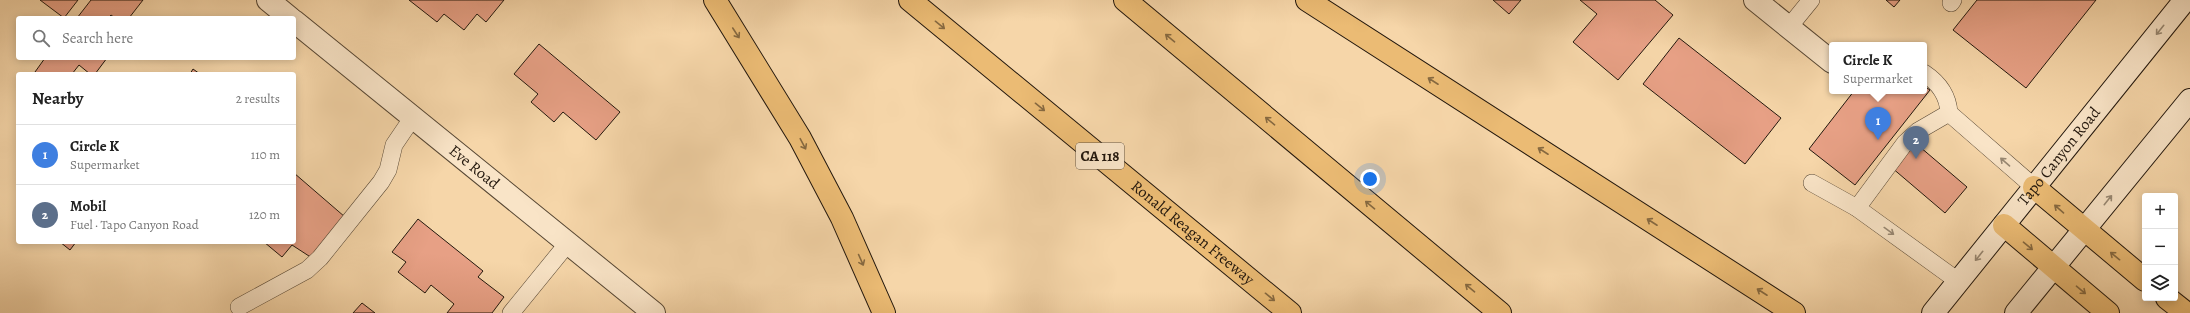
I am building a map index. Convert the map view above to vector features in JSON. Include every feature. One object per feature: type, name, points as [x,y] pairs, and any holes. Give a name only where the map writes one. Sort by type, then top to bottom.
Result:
[{"type":"highway","points":[[715,0],[800,138],[842,218],[884,313]]},
{"type":"highway","name":"Ronald Reagan Freeway","points":[[910,0],[1290,313]]},
{"type":"highway","points":[[1125,0],[1500,313]]},
{"type":"highway","points":[[1307,0],[1794,313]]},
{"type":"highway","points":[[2034,187],[2083,230],[2142,278]]},
{"type":"highway","points":[[2004,225],[2108,313]]},
{"type":"highway","points":[[2171,301],[2186,313]]},
{"type":"main road","points":[[268,0],[288,16]]},
{"type":"main road","points":[[1755,0],[1829,60]]},
{"type":"main road","name":"Tapo Canyon Road","points":[[1933,313],[2185,0]]},
{"type":"main road","name":"Eve Road","points":[[296,23],[654,313]]},
{"type":"main road","points":[[2016,313],[2190,100]]},
{"type":"lane","points":[[1789,28],[1811,0]]},
{"type":"lane","points":[[1927,75],[1940,86],[1948,101],[1949,113],[2034,187]]},
{"type":"lane","points":[[1857,208],[1906,143],[1918,131],[1949,113]]},
{"type":"lane","points":[[239,307],[306,270],[320,258],[381,182],[388,170],[394,145],[413,117]]},
{"type":"lane","points":[[1812,183],[1857,208],[1958,281]]},
{"type":"lane","points":[[511,313],[568,243]]},
{"type":"building","points":[[40,0],[78,0],[66,16],[61,16]]},
{"type":"building","points":[[91,0],[143,0],[131,16],[79,16]]},
{"type":"building","points":[[409,0],[504,0],[486,22],[477,14],[464,30],[444,14],[437,22]]},
{"type":"building","points":[[1493,0],[1521,0],[1509,14]]},
{"type":"building","points":[[1580,0],[1655,0],[1673,15],[1618,80],[1573,42],[1597,14]]},
{"type":"building","points":[[1886,0],[1900,0],[1894,7]]},
{"type":"building","points":[[1977,0],[2096,0],[2026,88],[1953,30]]},
{"type":"building","points":[[1679,38],[1781,118],[1745,164],[1643,84]]},
{"type":"building","points":[[539,44],[620,112],[596,140],[563,112],[554,122],[531,102],[538,94],[514,74]]},
{"type":"building","points":[[44,60],[106,60],[96,72],[88,72],[79,65],[74,72],[35,72]]},
{"type":"building","points":[[1852,94],[1927,94],[1855,185],[1809,149]]},
{"type":"building","points":[[1913,141],[1967,187],[1945,213],[1891,167]]},
{"type":"building","points":[[296,175],[345,217],[312,258],[292,245],[282,257],[266,244],[296,244]]},
{"type":"building","points":[[418,219],[483,271],[478,277],[504,297],[492,313],[447,313],[454,304],[431,285],[425,293],[398,272],[406,262],[392,252]]},
{"type":"building","points":[[62,244],[74,244],[70,250]]},
{"type":"building","points":[[362,303],[375,313],[353,313]]},
{"type":"place","name":"Circle K","points":[[1878,140]]},
{"type":"place","name":"Mobil","points":[[1916,159]]}]
